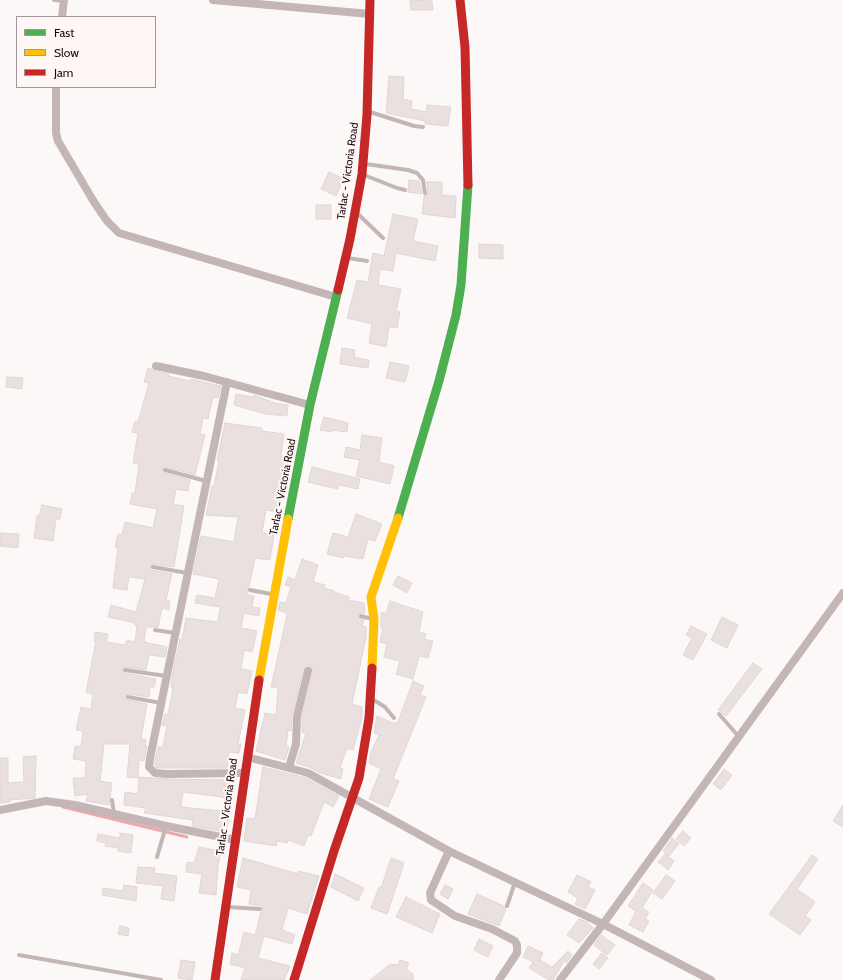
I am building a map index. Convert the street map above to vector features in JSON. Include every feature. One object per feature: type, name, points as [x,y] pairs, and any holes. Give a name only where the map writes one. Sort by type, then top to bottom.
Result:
[{"type":"main road","name":"Tarlac - Victoria Road","points":[[215,980],[236,840],[244,773],[273,594],[310,405],[346,258],[362,174],[368,112],[370,0]]},
{"type":"main road","points":[[294,980],[334,851],[359,778],[369,718],[374,620],[371,597],[401,508],[437,388],[456,315],[470,174],[466,47],[460,0]]},
{"type":"street","points":[[213,0],[370,14]]},
{"type":"street","points":[[62,16],[64,1]]},
{"type":"street","points":[[56,88],[56,133],[58,141],[94,202],[107,221],[118,233],[336,297]]},
{"type":"street","points":[[156,366],[227,382],[310,405]]},
{"type":"street","points":[[227,382],[166,676],[149,767],[153,772],[167,774],[244,773]]},
{"type":"street","points":[[560,980],[603,924],[843,593]]},
{"type":"street","points":[[289,767],[298,735],[297,716],[308,671]]},
{"type":"street","points":[[247,757],[308,773],[449,850],[603,924],[711,980]]},
{"type":"street","points":[[0,810],[36,801],[46,801],[75,805],[236,840]]},
{"type":"street","points":[[449,850],[430,893],[431,900],[455,916],[492,929],[515,941],[517,945],[517,953],[499,980]]},
{"type":"lane","points":[[54,0],[64,1]]},
{"type":"lane","points":[[368,112],[414,126],[423,127]]},
{"type":"lane","points":[[363,164],[408,170],[417,173],[423,180],[424,193]]},
{"type":"lane","points":[[362,174],[405,190]]},
{"type":"lane","points":[[356,211],[383,238]]},
{"type":"lane","points":[[346,258],[367,261]]},
{"type":"lane","points":[[166,470],[206,481]]},
{"type":"lane","points":[[153,567],[188,573]]},
{"type":"lane","points":[[250,590],[273,594]]},
{"type":"lane","points":[[361,616],[374,620]]},
{"type":"lane","points":[[155,630],[175,633]]},
{"type":"lane","points":[[125,670],[166,676]]},
{"type":"lane","points":[[128,697],[161,703]]},
{"type":"lane","points":[[370,698],[385,707],[394,718]]},
{"type":"lane","points":[[719,714],[739,736]]},
{"type":"lane","points":[[112,800],[114,814]]},
{"type":"lane","points":[[157,857],[166,826]]},
{"type":"lane","points":[[508,906],[515,882]]},
{"type":"lane","points":[[225,906],[260,909]]},
{"type":"lane","points":[[19,955],[161,980]]},
{"type":"building","points":[[410,0],[432,1],[433,10],[411,10]]},
{"type":"building","points":[[389,76],[404,77],[403,99],[412,101],[411,109],[426,112],[427,105],[451,107],[448,126],[425,124],[425,121],[386,113]]},
{"type":"building","points":[[329,172],[344,179],[336,196],[321,189]]},
{"type":"building","points":[[409,180],[419,181],[422,194],[408,192]]},
{"type":"building","points":[[427,182],[442,182],[442,195],[456,196],[455,218],[422,214],[424,196],[428,194]]},
{"type":"building","points":[[316,205],[331,205],[331,219],[316,219]]},
{"type":"building","points":[[393,214],[418,219],[413,241],[438,246],[435,261],[396,253],[393,271],[380,269],[378,285],[401,289],[396,311],[400,312],[397,328],[389,327],[386,347],[369,343],[372,324],[347,318],[357,280],[368,282],[373,253],[384,256]]},
{"type":"building","points":[[479,244],[503,245],[503,259],[479,258]]},
{"type":"building","points":[[342,348],[355,350],[354,357],[369,360],[368,368],[340,364]]},
{"type":"building","points":[[390,362],[409,366],[405,382],[386,378]]},
{"type":"building","points":[[148,368],[169,374],[168,376],[190,381],[191,379],[221,386],[218,398],[213,397],[208,419],[203,418],[200,434],[205,435],[195,475],[166,467],[162,469],[164,473],[190,480],[188,491],[176,489],[173,504],[184,506],[174,567],[153,564],[150,567],[152,570],[172,574],[166,600],[170,601],[169,610],[162,608],[158,627],[146,627],[144,642],[167,647],[165,657],[149,655],[146,670],[125,667],[122,669],[124,673],[156,679],[154,687],[150,687],[149,697],[128,694],[125,697],[127,700],[147,704],[141,739],[146,740],[145,746],[147,746],[144,761],[139,760],[138,778],[127,777],[130,744],[104,744],[100,781],[112,783],[109,805],[86,801],[88,794],[75,796],[73,778],[85,778],[86,761],[73,759],[75,746],[81,747],[83,731],[76,730],[81,707],[91,709],[93,694],[86,692],[96,641],[94,641],[95,632],[108,634],[106,642],[125,645],[127,640],[135,642],[137,626],[135,623],[108,617],[111,605],[136,612],[145,579],[129,577],[127,590],[113,588],[118,547],[115,547],[118,534],[122,535],[125,522],[153,528],[157,509],[130,504],[132,493],[135,493],[139,464],[133,463],[138,433],[132,432],[135,421],[138,422],[149,383],[144,382]]},
{"type":"building","points":[[7,377],[23,378],[22,389],[6,387]]},
{"type":"building","points":[[236,394],[253,397],[254,395],[275,403],[288,405],[287,416],[265,414],[234,405]]},
{"type":"building","points":[[324,417],[348,423],[347,432],[320,430]]},
{"type":"building","points":[[225,423],[262,428],[262,431],[284,434],[281,456],[285,457],[282,473],[287,473],[286,484],[282,484],[278,512],[266,510],[262,533],[274,535],[270,560],[255,558],[249,587],[247,590],[248,595],[254,596],[252,607],[260,608],[259,616],[244,613],[241,628],[257,631],[252,652],[244,650],[241,669],[252,671],[247,694],[238,692],[235,708],[245,710],[238,744],[241,744],[239,753],[229,752],[227,768],[157,768],[155,765],[155,759],[158,747],[163,747],[167,726],[162,725],[165,714],[168,715],[173,688],[171,687],[172,676],[180,639],[182,640],[186,618],[218,622],[220,607],[195,603],[197,595],[215,598],[219,579],[193,574],[201,536],[234,542],[238,517],[206,515],[212,486],[214,486],[219,461],[217,460]]},
{"type":"building","points":[[362,435],[382,438],[379,462],[394,466],[390,484],[356,476],[360,460],[344,457],[346,447],[360,450]]},
{"type":"building","points":[[312,467],[360,479],[358,489],[339,485],[338,489],[308,482]]},
{"type":"building","points":[[42,505],[62,509],[60,519],[56,519],[53,541],[34,538],[37,516],[39,516]]},
{"type":"building","points":[[356,514],[382,524],[375,541],[368,539],[363,559],[344,556],[343,558],[327,554],[333,533],[348,537]]},
{"type":"building","points":[[0,533],[19,534],[18,548],[0,546]]},
{"type":"building","points":[[302,559],[318,565],[313,582],[325,585],[324,588],[349,597],[348,600],[364,603],[365,613],[360,613],[358,616],[364,620],[362,626],[366,627],[366,637],[352,704],[362,707],[362,717],[353,750],[347,748],[340,768],[343,769],[341,779],[320,773],[309,767],[296,763],[306,733],[302,732],[302,717],[313,672],[310,666],[306,666],[303,670],[292,715],[291,731],[288,730],[286,746],[289,747],[285,760],[256,751],[265,713],[276,715],[278,688],[271,687],[287,615],[287,613],[278,610],[280,602],[286,603],[291,587],[285,585],[288,577],[295,580]]},
{"type":"building","points":[[398,576],[412,583],[407,593],[393,585]]},
{"type":"building","points":[[390,601],[423,612],[419,632],[426,634],[424,639],[433,641],[428,658],[419,656],[413,679],[396,674],[400,661],[384,657],[387,644],[380,642],[383,629],[381,628],[381,615],[382,612],[386,614]]},
{"type":"building","points":[[722,617],[738,625],[727,648],[711,640]]},
{"type":"building","points":[[691,626],[707,634],[693,660],[683,655],[692,638],[686,635]]},
{"type":"building","points":[[753,663],[762,669],[726,716],[718,710]]},
{"type":"building","points":[[413,681],[424,686],[420,695],[426,697],[393,779],[399,781],[388,807],[369,799],[381,769],[369,763],[371,752],[379,735],[374,733],[377,716],[393,723],[398,722]]},
{"type":"building","points":[[36,756],[35,798],[9,800],[10,802],[0,803],[0,758],[8,758],[8,783],[24,782],[23,757]]},
{"type":"building","points":[[263,767],[306,778],[339,796],[333,807],[324,802],[311,836],[308,835],[304,846],[288,840],[287,843],[277,841],[276,846],[244,841],[247,818],[255,819]]},
{"type":"building","points":[[724,769],[732,775],[721,790],[713,784]]},
{"type":"building","points":[[139,777],[231,780],[229,798],[183,792],[181,807],[231,812],[226,832],[192,826],[193,820],[144,813],[146,808],[124,805],[125,792],[138,794]]},
{"type":"building","points":[[843,805],[843,827],[833,821]]},
{"type":"building","points":[[683,831],[691,838],[684,846],[676,839]]},
{"type":"building","points":[[120,833],[133,835],[131,853],[118,851],[118,848],[105,846],[106,843],[97,841],[98,834],[120,838]]},
{"type":"building","points":[[672,838],[679,844],[669,856],[663,851]]},
{"type":"building","points":[[199,847],[221,851],[218,866],[216,895],[199,893],[202,874],[186,872],[187,862],[194,863]]},
{"type":"building","points":[[665,854],[674,861],[668,870],[658,862]]},
{"type":"building","points":[[812,855],[818,859],[797,889],[815,902],[805,916],[811,920],[800,935],[769,914]]},
{"type":"building","points":[[243,858],[298,874],[298,871],[319,876],[307,914],[288,908],[282,930],[295,935],[292,944],[264,936],[258,958],[290,966],[284,980],[241,980],[245,968],[230,964],[232,953],[238,955],[244,932],[255,935],[261,912],[263,910],[262,906],[249,904],[251,890],[237,887]]},
{"type":"building","points":[[391,858],[404,863],[387,914],[371,908],[379,887],[381,888]]},
{"type":"building","points":[[138,867],[155,868],[154,873],[177,876],[174,901],[161,899],[163,886],[136,883]]},
{"type":"building","points":[[335,874],[364,888],[358,901],[331,887]]},
{"type":"building","points":[[577,875],[591,882],[588,887],[595,890],[585,909],[575,904],[578,898],[568,892]]},
{"type":"building","points":[[666,875],[675,881],[662,899],[653,893]]},
{"type":"building","points":[[643,883],[653,890],[642,908],[649,912],[645,919],[649,921],[643,932],[629,925],[636,911],[628,906]]},
{"type":"building","points":[[124,885],[137,887],[136,901],[102,895],[103,888],[123,891]]},
{"type":"building","points":[[445,885],[453,889],[448,899],[440,894]]},
{"type":"building","points":[[477,894],[504,906],[506,909],[499,926],[468,914]]},
{"type":"building","points":[[406,897],[440,914],[432,933],[396,917]]},
{"type":"building","points":[[579,919],[587,922],[593,928],[579,943],[567,935]]},
{"type":"building","points":[[120,926],[129,928],[128,936],[118,934]]},
{"type":"building","points":[[601,935],[615,945],[607,955],[594,945]]},
{"type":"building","points":[[479,939],[493,946],[488,957],[474,950]]},
{"type":"building","points":[[528,946],[543,953],[540,960],[552,967],[568,951],[572,955],[566,963],[564,961],[553,980],[549,980],[529,968],[533,962],[523,957]]},
{"type":"building","points":[[602,953],[608,958],[599,969],[593,964]]},
{"type":"building","points":[[181,960],[195,962],[192,980],[178,978]]},
{"type":"building","points":[[400,960],[409,963],[406,969],[413,974],[413,980],[370,980],[390,964],[398,965]]},
{"type":"waterway","points":[[63,807],[187,837]]},
{"type":"traffic: fast","points":[[398,518],[439,381],[456,315],[461,285],[468,185]]},
{"type":"traffic: fast","points":[[288,519],[310,405],[338,290]]},
{"type":"traffic: slow","points":[[372,668],[374,620],[371,597],[398,518]]},
{"type":"traffic: slow","points":[[259,680],[288,519]]},
{"type":"traffic: jam","points":[[338,290],[350,239],[362,174],[367,115],[370,0]]},
{"type":"traffic: jam","points":[[460,0],[465,47],[468,185]]},
{"type":"traffic: jam","points":[[294,980],[334,851],[359,778],[369,718],[372,668]]},
{"type":"traffic: jam","points":[[215,980],[259,680]]}]
